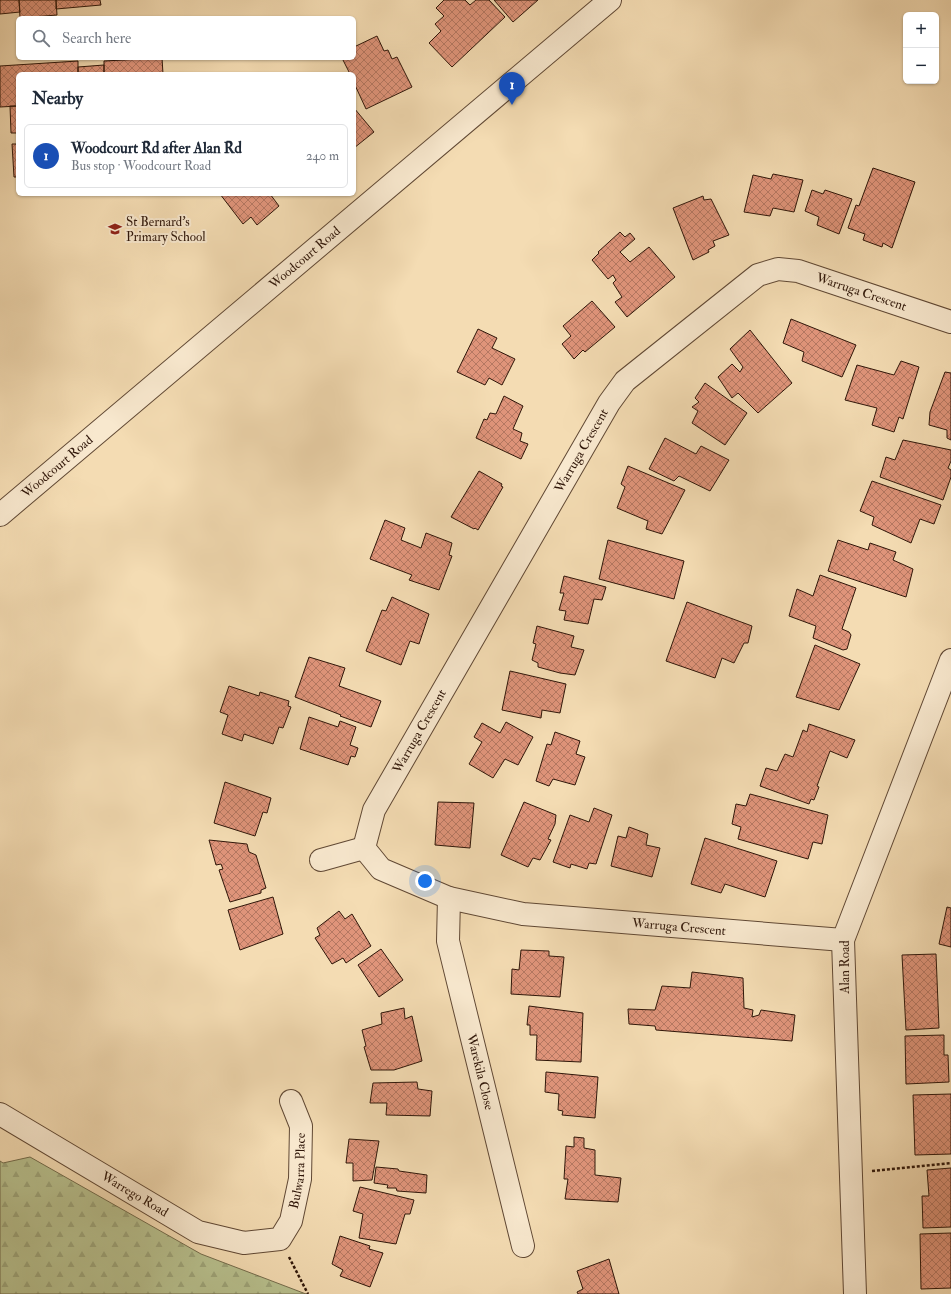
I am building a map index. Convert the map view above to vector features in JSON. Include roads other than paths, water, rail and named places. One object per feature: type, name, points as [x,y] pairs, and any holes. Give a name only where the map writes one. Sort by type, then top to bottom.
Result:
[{"type":"street","name":"Woodcourt Road","points":[[0,515],[610,0]]},
{"type":"street","name":"Warruga Crescent","points":[[843,940],[523,914],[449,898],[381,869],[364,848],[374,810],[609,403],[625,381],[758,275],[778,269],[798,271],[951,322]]},
{"type":"street","name":"Alan Road","points":[[855,1294],[843,940],[951,660]]},
{"type":"street","points":[[321,860],[364,848]]},
{"type":"street","name":"Warekila Close","points":[[449,898],[448,941],[523,1246]]},
{"type":"street","name":"Bulwarra Place","points":[[280,1239],[291,1221],[300,1179],[301,1126],[291,1101]]},
{"type":"street","name":"Warrego Road","points":[[0,1114],[198,1232],[244,1243],[280,1239]]},
{"type":"place","name":"Woodcourt Rd after Alan Rd","points":[[512,105]]},
{"type":"place","name":"St Bernard's Primary School","points":[[115,229]]}]
